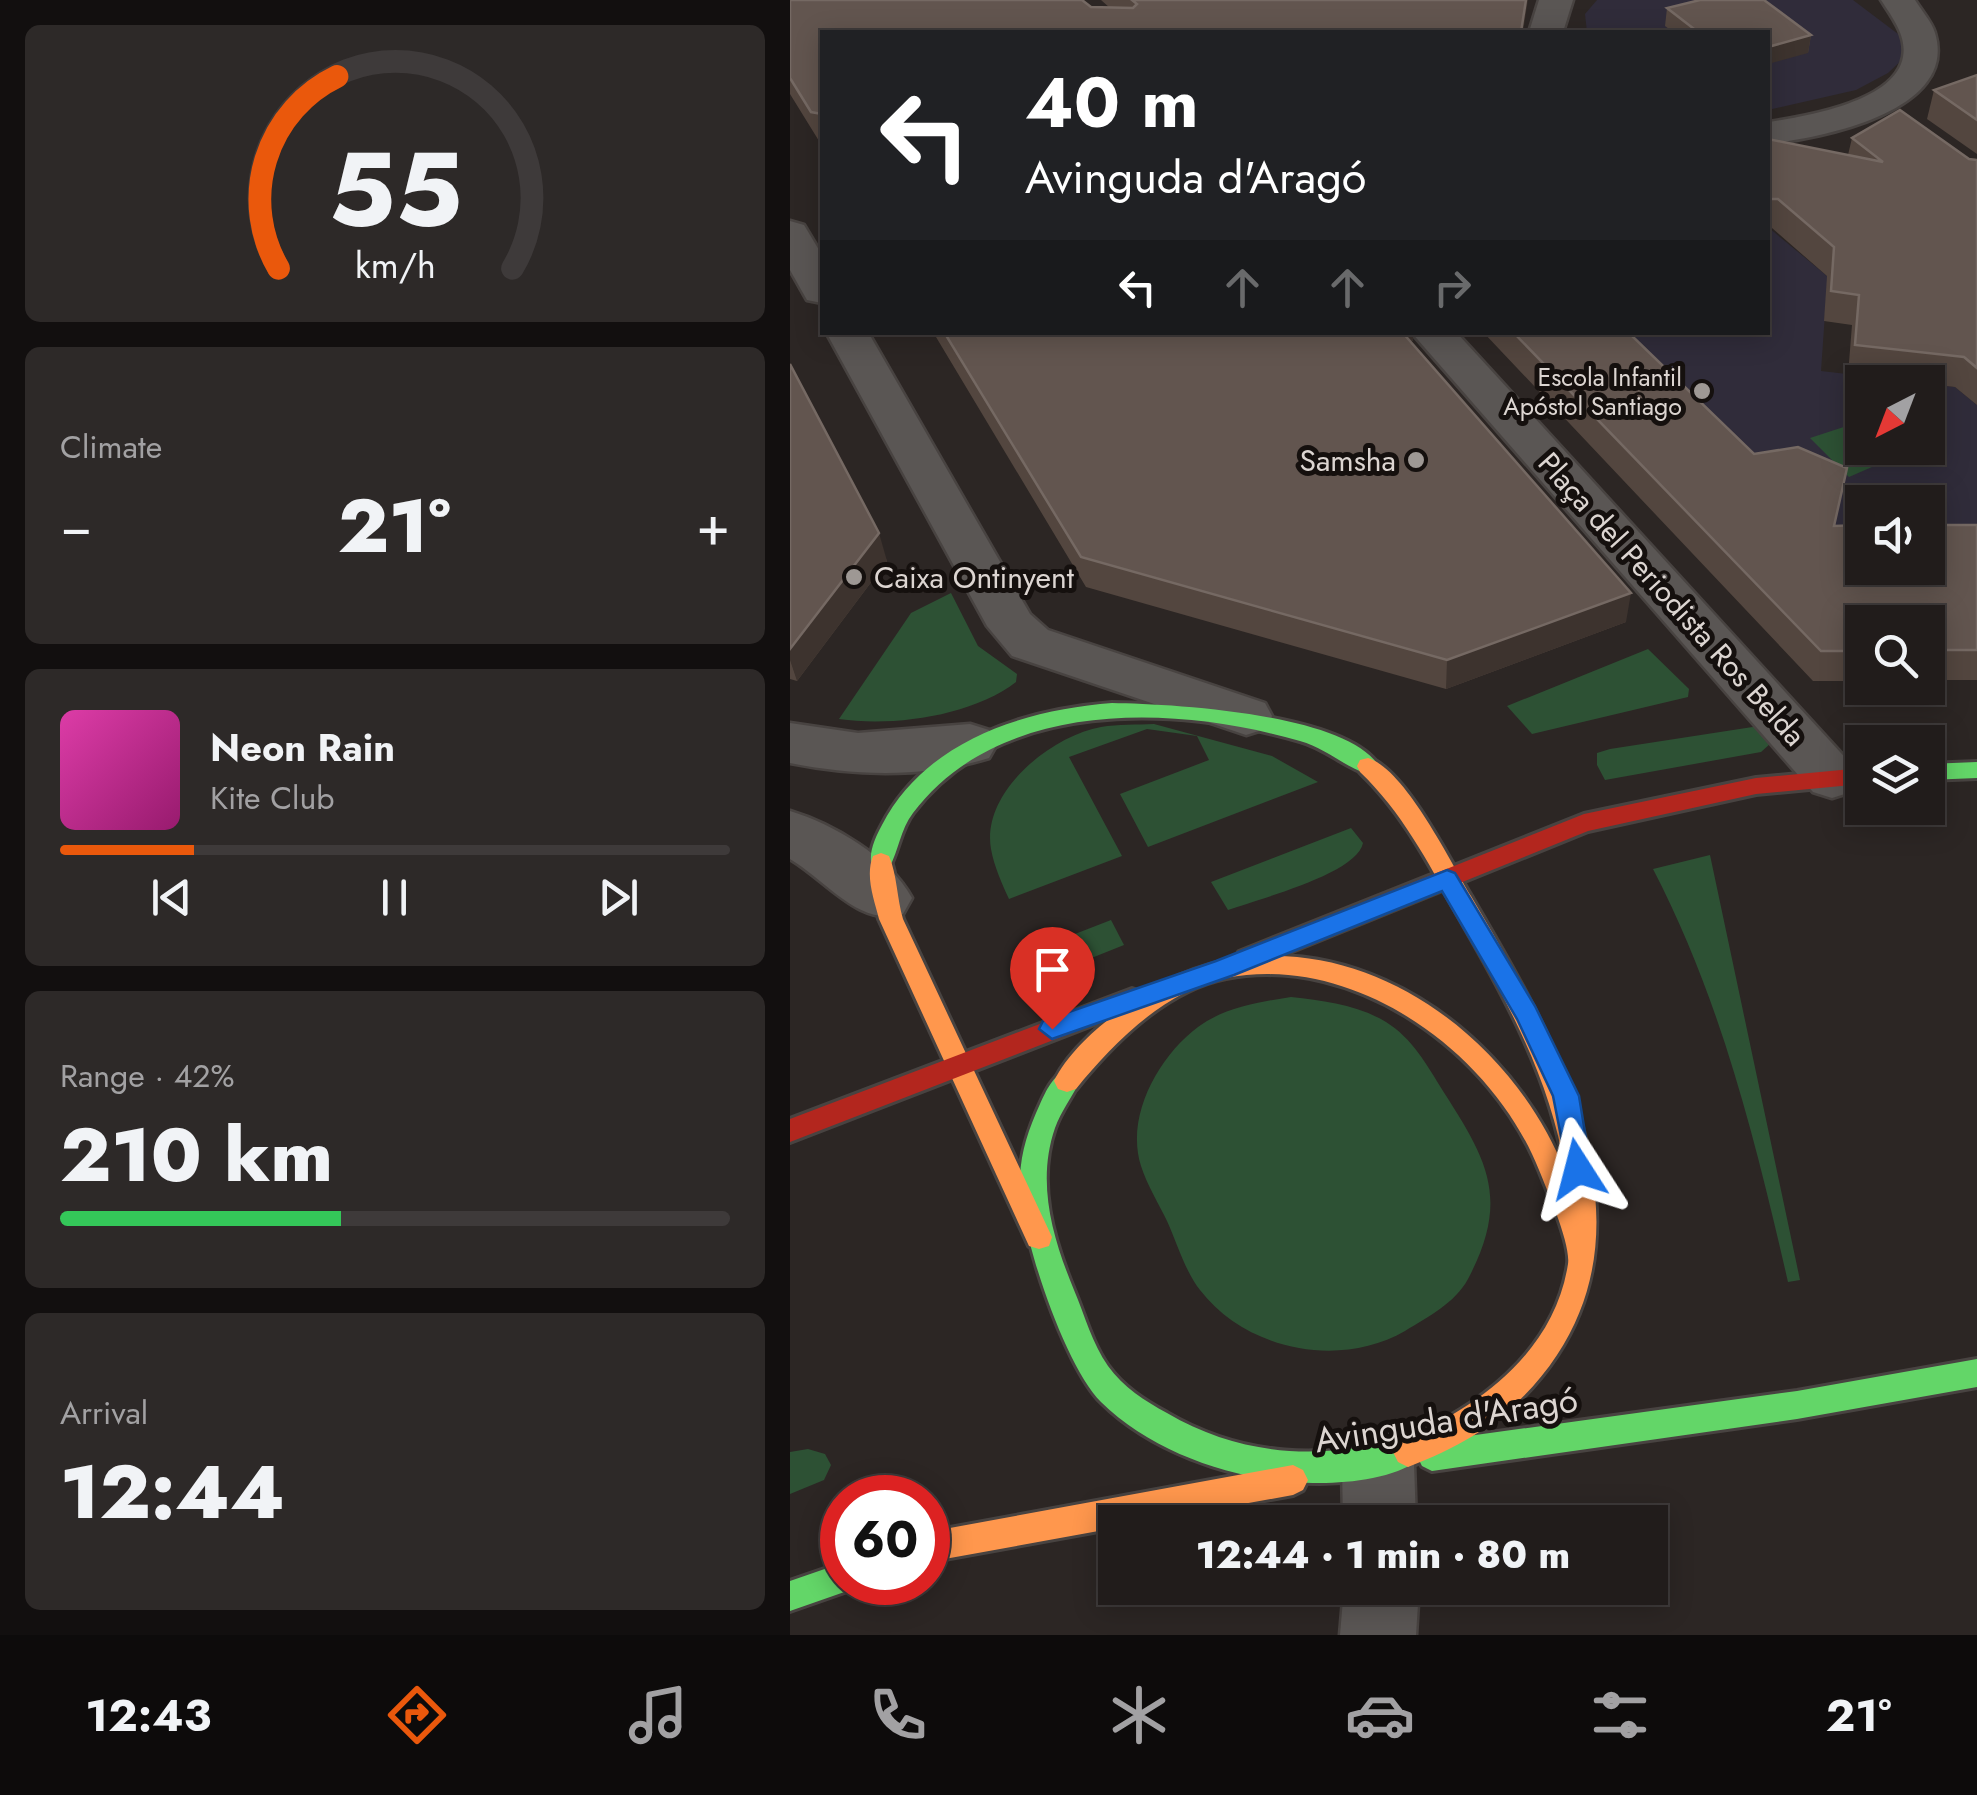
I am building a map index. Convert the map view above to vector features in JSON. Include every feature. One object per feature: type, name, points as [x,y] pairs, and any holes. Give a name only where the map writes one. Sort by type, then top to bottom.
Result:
[{"type":"main road","points":[[1106,705],[1283,727],[1337,746],[1383,778],[1526,1014],[1566,1096],[1578,1169],[1583,1260],[1571,1315],[1526,1380],[1379,1493],[1185,1445],[1109,1391],[1091,1365],[1039,1237],[956,1065],[883,898],[880,866],[885,836],[904,806],[935,772],[970,744],[1058,712],[1106,705]]},
{"type":"main road","points":[[1945,771],[1977,770]]},
{"type":"main road","points":[[790,1131],[956,1065],[1225,968],[1615,814],[1756,786],[1845,777]]},
{"type":"main road","points":[[1039,1237],[1030,1177],[1046,1118],[1076,1064],[1134,1017],[1225,968],[1292,965],[1342,975],[1391,995],[1448,1034],[1508,1090],[1548,1158],[1583,1260]]},
{"type":"main road","name":"Avinguda d'Aragó","points":[[950,1544],[1379,1493],[1797,1404],[1977,1373]]},
{"type":"main road","points":[[790,1596],[820,1586]]},
{"type":"street","points":[[1547,30],[1556,0]]},
{"type":"street","points":[[1770,133],[1863,116],[1908,98],[1942,69],[1944,53],[1936,34],[1898,0]]},
{"type":"street","points":[[1863,116],[1908,127]]},
{"type":"street","points":[[799,237],[820,285]]},
{"type":"street","points":[[848,335],[1012,626],[1030,642],[1106,672],[1283,727]]},
{"type":"street","name":"Plaça del Periodista Ros Belda","points":[[1435,335],[1845,775]]},
{"type":"street","points":[[790,743],[866,755],[910,754],[970,744]]},
{"type":"street","points":[[790,832],[841,862],[883,898]]},
{"type":"street","points":[[1378,1635],[1381,1605]]},
{"type":"shaded area","points":[[1597,0],[1853,0],[1906,40],[1905,57],[1888,73],[1856,90],[1770,110],[1770,30],[1587,30],[1585,14]]},
{"type":"shaded area","name":"Escola Infantil Apóstol Santiago","points":[[1770,229],[1838,285],[1827,285],[1821,371],[1845,374],[1845,465],[1945,465],[1945,386],[1955,387],[1977,405],[1977,554],[1945,555],[1945,485],[1845,485],[1845,545],[1488,335],[1770,335]]},
{"type":"green space","points":[[1845,427],[1845,465],[1877,465],[1849,477],[1810,438]]},
{"type":"green space","points":[[951,593],[978,646],[1017,674],[1016,682],[998,694],[955,711],[907,720],[839,719],[911,613]]},
{"type":"green space","points":[[1648,649],[1689,689],[1688,697],[1532,734],[1507,706]]},
{"type":"green space","points":[[1154,724],[1272,756],[1318,782],[1148,847],[1120,794],[1209,760],[1197,736],[1147,729],[1069,757],[1122,856],[1009,899],[991,849],[991,828],[1008,788],[1042,755],[1082,732],[1107,726]]},
{"type":"green space","points":[[1759,726],[1771,743],[1761,752],[1605,780],[1597,765],[1597,753],[1610,749]]},
{"type":"green space","points":[[1351,828],[1363,843],[1357,854],[1344,865],[1304,884],[1228,910],[1211,882]]},
{"type":"green space","points":[[1710,855],[1800,1280],[1788,1282],[1734,1071],[1698,969],[1653,869]]},
{"type":"green space","points":[[1111,920],[1124,945],[1054,973],[1034,970],[1026,953]]},
{"type":"green space","points":[[1291,997],[1363,1011],[1404,1036],[1459,1116],[1482,1160],[1488,1181],[1488,1226],[1463,1288],[1440,1309],[1405,1331],[1379,1343],[1352,1349],[1323,1351],[1295,1347],[1242,1327],[1219,1311],[1190,1274],[1141,1166],[1137,1147],[1138,1127],[1149,1089],[1184,1039],[1220,1015],[1243,1006]]},
{"type":"green space","points":[[808,1449],[825,1454],[831,1465],[826,1475],[820,1475],[820,1482],[790,1494],[790,1452]]},
{"type":"building","points":[[790,0],[1082,0],[1091,7],[1133,8],[1137,4],[1132,0],[1526,0],[1521,30],[820,30],[820,114],[811,112],[790,78]]},
{"type":"building","points":[[1700,0],[1764,0],[1811,35],[1770,46],[1770,30],[1695,30],[1667,8]]},
{"type":"building","points":[[1977,75],[1977,120],[1934,90]]},
{"type":"building","points":[[1900,110],[1969,159],[1977,160],[1977,368],[1964,357],[1855,345],[1859,295],[1831,291],[1834,247],[1778,199],[1770,199],[1770,139],[1883,162],[1852,138]]},
{"type":"building","points":[[946,335],[1405,335],[1631,593],[1447,660],[1081,557]]},
{"type":"building","points":[[1516,335],[1631,335],[1754,454],[1798,447],[1847,468],[1834,526],[1845,526],[1845,585],[1945,585],[1945,525],[1977,525],[1977,650],[1945,650],[1945,605],[1845,605],[1845,651],[1821,651]]},
{"type":"building","points":[[790,364],[879,533],[790,649]]},
{"type":"traffic: fast","points":[[881,862],[892,826],[931,779],[964,753],[999,734],[1036,721],[1112,711],[1192,715],[1304,734],[1338,746],[1368,766]]},
{"type":"traffic: fast","points":[[1945,771],[1977,770]]},
{"type":"traffic: fast","points":[[1067,1081],[1041,1131],[1035,1155],[1035,1204],[1047,1255],[1078,1336],[1089,1362],[1109,1390],[1178,1436],[1241,1460],[1274,1466],[1340,1467],[1408,1452]]},
{"type":"traffic: fast","points":[[1432,1456],[1797,1405],[1977,1373]]},
{"type":"traffic: fast","points":[[790,1596],[820,1586]]},
{"type":"traffic: slow","points":[[1368,766],[1400,800],[1426,837],[1530,1025],[1574,1144],[1584,1204],[1581,1264],[1564,1321],[1528,1374],[1473,1421],[1408,1452]]},
{"type":"traffic: slow","points":[[881,862],[891,919],[1039,1237]]},
{"type":"traffic: slow","points":[[1067,1081],[1098,1045],[1137,1012],[1203,975],[1266,963],[1308,967],[1350,978],[1429,1018],[1494,1075],[1540,1143],[1583,1261]]},
{"type":"traffic: slow","points":[[950,1543],[1293,1480]]},
{"type":"traffic: jam","points":[[1247,959],[1584,823],[1756,786],[1845,778]]},
{"type":"traffic: jam","points":[[790,1131],[1132,999]]},
{"type":"place","name":"Escola Infantil Apóstol Santiago","points":[[1702,391]]},
{"type":"place","name":"Samsha","points":[[1416,460]]},
{"type":"place","name":"Caixa Ontinyent","points":[[854,577]]},
{"type":"route","points":[[1052,1029],[1225,968],[1447,880],[1526,1014],[1566,1096],[1578,1169]]}]
